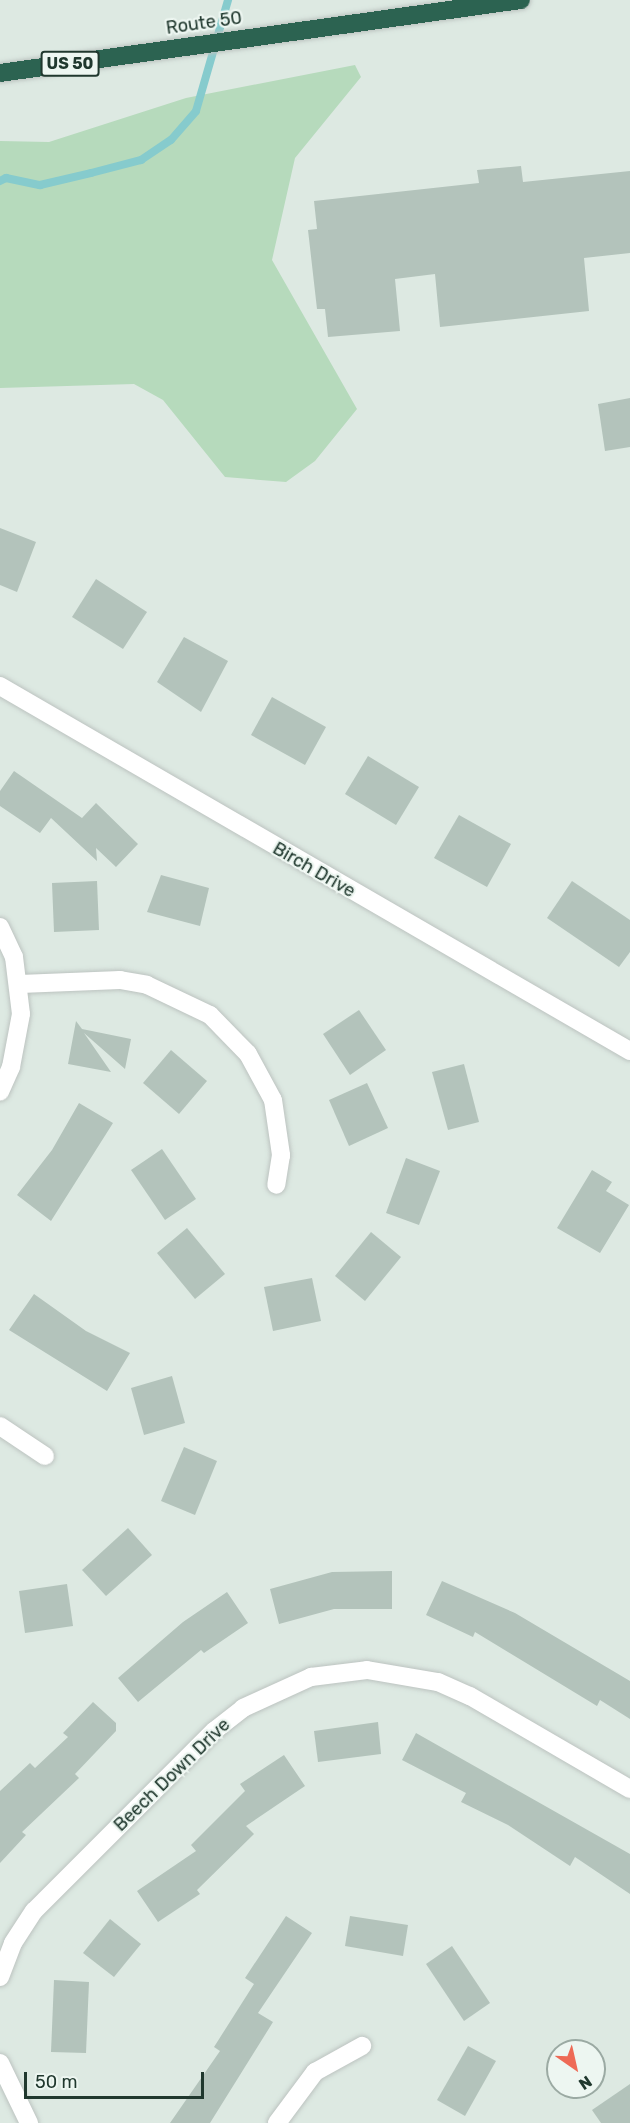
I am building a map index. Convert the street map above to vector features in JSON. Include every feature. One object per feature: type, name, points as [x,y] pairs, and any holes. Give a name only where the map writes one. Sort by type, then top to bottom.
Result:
[{"type":"highway","name":"Route 50","points":[[0,73],[521,0]]},
{"type":"street","name":"Birch Drive","points":[[0,686],[630,1051]]},
{"type":"street","points":[[0,927],[20,984],[15,1050],[0,1092]]},
{"type":"street","points":[[20,984],[120,980],[157,989],[210,1015],[248,1054],[273,1100],[281,1155],[276,1185]]},
{"type":"street","points":[[0,1426],[45,1456]]},
{"type":"street","name":"Beech Down Drive","points":[[0,1977],[13,1943],[34,1911],[214,1731],[243,1708],[311,1677],[367,1670],[438,1682],[630,1788]]},
{"type":"street","points":[[277,2123],[315,2072],[362,2046]]},
{"type":"street","points":[[0,2064],[29,2123]]},
{"type":"green space","points":[[355,65],[361,77],[295,158],[272,260],[357,409],[315,461],[286,482],[225,477],[163,400],[134,384],[0,388],[0,141],[49,142],[186,98]]},
{"type":"building","points":[[521,166],[523,182],[630,171],[630,253],[584,258],[589,311],[440,327],[435,274],[395,279],[400,331],[328,337],[325,309],[317,309],[308,230],[317,229],[314,201],[479,183],[477,170]]},
{"type":"building","points":[[630,398],[630,447],[605,451],[598,404]]},
{"type":"building","points":[[0,528],[36,542],[17,592],[0,585]]},
{"type":"building","points":[[96,579],[147,612],[123,649],[72,617]]},
{"type":"building","points":[[184,637],[228,661],[201,712],[157,682]]},
{"type":"building","points":[[272,697],[326,727],[305,765],[251,735]]},
{"type":"building","points":[[368,756],[419,787],[396,825],[345,794]]},
{"type":"building","points":[[14,771],[82,818],[96,803],[138,844],[116,867],[96,848],[97,861],[51,818],[40,833],[0,806],[0,791]]},
{"type":"building","points":[[459,815],[511,844],[487,887],[434,858]]},
{"type":"building","points":[[161,875],[209,888],[200,926],[147,912]]},
{"type":"building","points":[[97,881],[99,930],[54,932],[52,883]]},
{"type":"building","points":[[572,881],[630,920],[630,952],[619,967],[547,918]]},
{"type":"building","points":[[359,1010],[386,1050],[350,1075],[323,1034]]},
{"type":"building","points":[[76,1021],[82,1029],[131,1039],[125,1069],[84,1033],[111,1072],[68,1064]]},
{"type":"building","points":[[171,1050],[207,1081],[179,1114],[143,1083]]},
{"type":"building","points":[[464,1064],[479,1122],[448,1130],[432,1072]]},
{"type":"building","points":[[367,1083],[388,1128],[349,1146],[329,1100]]},
{"type":"building","points":[[79,1103],[113,1123],[51,1221],[17,1195],[52,1150]]},
{"type":"building","points":[[162,1149],[196,1199],[165,1220],[131,1170]]},
{"type":"building","points":[[406,1158],[440,1171],[419,1225],[386,1213]]},
{"type":"building","points":[[592,1170],[612,1182],[606,1191],[629,1205],[600,1253],[557,1228]]},
{"type":"building","points":[[187,1228],[225,1274],[195,1299],[157,1253]]},
{"type":"building","points":[[371,1232],[401,1257],[365,1301],[335,1276]]},
{"type":"building","points":[[312,1278],[321,1321],[273,1331],[264,1287]]},
{"type":"building","points":[[34,1294],[86,1331],[130,1353],[107,1391],[9,1330]]},
{"type":"building","points":[[172,1376],[185,1423],[144,1435],[131,1388]]},
{"type":"building","points":[[184,1447],[217,1461],[195,1515],[161,1501]]},
{"type":"building","points":[[128,1528],[152,1555],[106,1596],[82,1570]]},
{"type":"building","points":[[392,1571],[392,1609],[334,1609],[279,1624],[270,1589],[332,1572]]},
{"type":"building","points":[[442,1581],[515,1613],[630,1681],[630,1719],[600,1700],[597,1706],[475,1632],[473,1637],[426,1615]]},
{"type":"building","points":[[67,1584],[73,1626],[25,1633],[19,1591]]},
{"type":"building","points":[[227,1592],[248,1623],[204,1653],[201,1650],[138,1702],[118,1678],[183,1622]]},
{"type":"building","points":[[93,1702],[116,1723],[116,1731],[75,1774],[79,1778],[22,1832],[26,1835],[0,1863],[0,1791],[30,1763],[35,1768],[68,1737],[63,1733]]},
{"type":"building","points":[[378,1722],[381,1754],[318,1762],[314,1731]]},
{"type":"building","points":[[416,1733],[630,1854],[630,1894],[575,1857],[570,1866],[508,1825],[461,1802],[466,1793],[402,1760]]},
{"type":"building","points":[[284,1755],[305,1786],[246,1826],[254,1834],[197,1890],[200,1894],[158,1922],[137,1891],[196,1851],[191,1845],[245,1791],[240,1784]]},
{"type":"building","points":[[286,1916],[312,1933],[258,2013],[273,2022],[210,2123],[170,2123],[220,2051],[214,2047],[254,1984],[245,1978]]},
{"type":"building","points":[[350,1916],[408,1925],[403,1956],[345,1946]]},
{"type":"building","points":[[110,1919],[141,1944],[114,1977],[83,1953]]},
{"type":"building","points":[[452,1946],[490,2003],[464,2021],[426,1964]]},
{"type":"building","points":[[54,1980],[89,1982],[86,2053],[51,2052]]},
{"type":"building","points":[[468,2046],[496,2061],[465,2116],[437,2100]]},
{"type":"building","points":[[630,2084],[630,2123],[601,2123],[592,2110]]},
{"type":"waterway","points":[[0,181],[6,178],[40,185],[91,173],[141,160],[171,140],[196,111],[228,0]]}]
